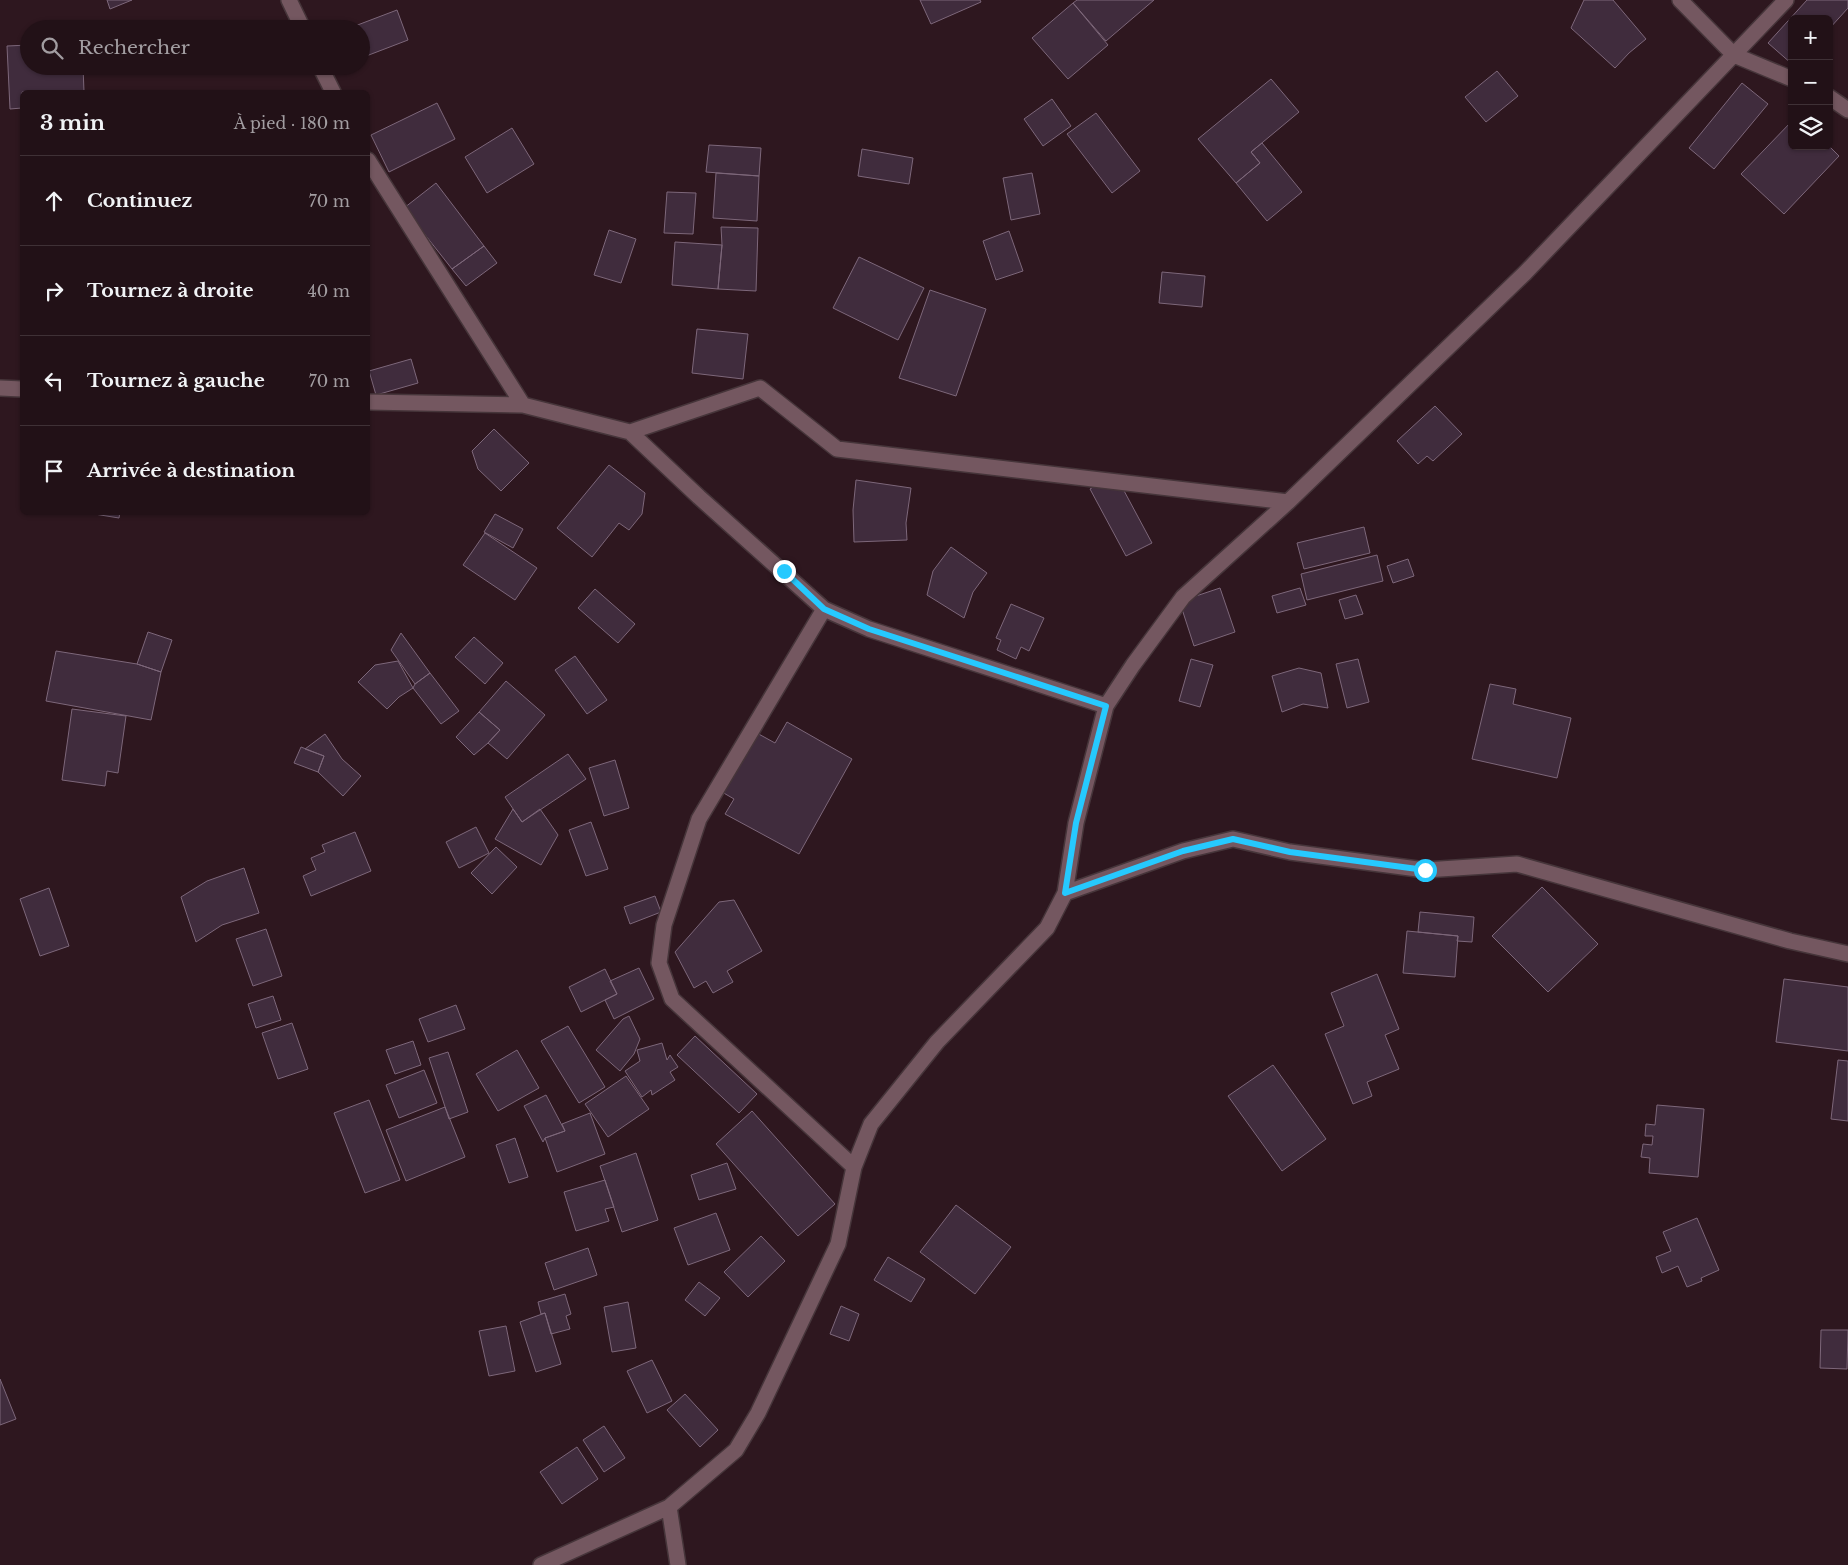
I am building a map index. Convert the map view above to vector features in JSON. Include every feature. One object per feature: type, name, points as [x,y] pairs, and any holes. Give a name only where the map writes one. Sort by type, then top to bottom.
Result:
[{"type":"street","points":[[289,0],[299,20]]},
{"type":"street","points":[[1680,0],[1734,55],[1788,77]]},
{"type":"street","points":[[541,1565],[669,1507],[736,1450],[758,1413],[838,1244],[854,1167],[871,1124],[938,1042],[1047,928],[1065,893],[1076,823],[1106,706],[1132,665],[1183,596],[1288,502],[1524,273],[1786,0]]},
{"type":"street","points":[[324,75],[331,90]]},
{"type":"street","points":[[1833,100],[1848,110]]},
{"type":"street","points":[[370,163],[523,405]]},
{"type":"street","points":[[0,388],[20,389]]},
{"type":"street","points":[[630,432],[760,388],[837,449],[1288,502]]},
{"type":"street","points":[[370,402],[523,405],[630,432],[824,609],[869,629],[1106,706]]},
{"type":"street","points":[[824,609],[699,819],[664,925],[659,963],[672,999],[854,1167]]},
{"type":"street","points":[[1065,893],[1183,851],[1233,839],[1290,852],[1425,870],[1517,864],[1790,941],[1848,954]]},
{"type":"street","points":[[669,1507],[678,1565]]},
{"type":"building","points":[[107,0],[132,0],[110,9]]},
{"type":"building","points":[[920,0],[980,0],[981,2],[931,24]]},
{"type":"building","points":[[1077,0],[1154,0],[1106,41],[1073,3]]},
{"type":"building","points":[[1584,0],[1613,0],[1646,39],[1615,68],[1571,28]]},
{"type":"building","points":[[1807,0],[1848,0],[1848,8],[1833,25],[1833,15],[1793,15]]},
{"type":"building","points":[[1073,3],[1108,45],[1068,79],[1032,38]]},
{"type":"building","points":[[397,10],[408,40],[370,55],[370,20]]},
{"type":"building","points":[[1788,21],[1788,60],[1768,43]]},
{"type":"building","points":[[20,45],[20,75],[83,75],[84,90],[20,90],[20,108],[10,109],[7,46]]},
{"type":"building","points":[[1497,71],[1518,96],[1486,122],[1465,97]]},
{"type":"building","points":[[1271,79],[1299,112],[1251,152],[1260,163],[1236,183],[1198,139]]},
{"type":"building","points":[[1742,83],[1768,104],[1714,169],[1689,148]]},
{"type":"building","points":[[1052,99],[1071,126],[1043,146],[1024,119]]},
{"type":"building","points":[[437,103],[455,139],[389,172],[371,135]]},
{"type":"building","points":[[1096,113],[1140,171],[1112,193],[1067,134]]},
{"type":"building","points":[[1788,125],[1788,150],[1833,150],[1839,156],[1784,214],[1741,174]]},
{"type":"building","points":[[512,128],[534,164],[487,193],[465,157]]},
{"type":"building","points":[[1262,143],[1302,192],[1267,221],[1236,183],[1260,163],[1251,152]]},
{"type":"building","points":[[709,145],[761,148],[759,176],[706,172]]},
{"type":"building","points":[[862,149],[913,158],[909,184],[858,176]]},
{"type":"building","points":[[716,173],[759,176],[757,221],[713,218]]},
{"type":"building","points":[[1032,173],[1040,214],[1011,220],[1003,178]]},
{"type":"building","points":[[436,183],[484,246],[452,269],[404,208]]},
{"type":"building","points":[[667,192],[696,193],[693,234],[664,233]]},
{"type":"building","points":[[721,227],[758,228],[756,291],[718,289],[722,245]]},
{"type":"building","points":[[609,230],[636,239],[621,283],[594,275]]},
{"type":"building","points":[[1009,231],[1023,271],[996,280],[983,241]]},
{"type":"building","points":[[675,242],[722,245],[718,289],[672,285]]},
{"type":"building","points":[[484,246],[497,263],[466,286],[452,269]]},
{"type":"building","points":[[859,257],[924,288],[898,340],[833,308]]},
{"type":"building","points":[[1162,272],[1205,276],[1202,307],[1159,303]]},
{"type":"building","points":[[930,290],[986,309],[956,396],[899,378]]},
{"type":"building","points":[[697,329],[748,334],[743,379],[692,373]]},
{"type":"building","points":[[411,359],[418,383],[376,395],[370,371]]},
{"type":"building","points":[[1435,406],[1462,434],[1433,461],[1427,456],[1418,464],[1397,441]]},
{"type":"building","points":[[494,429],[529,463],[501,491],[478,469],[472,451]]},
{"type":"building","points":[[609,465],[645,493],[642,514],[629,530],[619,523],[592,557],[557,528]]},
{"type":"building","points":[[856,480],[911,488],[906,523],[907,540],[854,542],[853,510]]},
{"type":"building","points":[[1105,480],[1122,487],[1152,543],[1126,556],[1090,489]]},
{"type":"building","points":[[495,514],[523,529],[513,548],[484,532]]},
{"type":"building","points":[[100,515],[120,515],[119,518]]},
{"type":"building","points":[[1364,527],[1370,553],[1304,569],[1297,543]]},
{"type":"building","points":[[485,533],[537,568],[515,600],[463,565]]},
{"type":"building","points":[[951,547],[987,573],[973,592],[964,618],[927,595],[933,571]]},
{"type":"building","points":[[1377,555],[1383,581],[1307,600],[1301,574]]},
{"type":"building","points":[[1408,559],[1414,576],[1393,583],[1387,566]]},
{"type":"building","points":[[1220,588],[1235,632],[1194,646],[1181,606],[1190,598]]},
{"type":"building","points":[[1300,588],[1306,605],[1277,613],[1272,596]]},
{"type":"building","points":[[595,589],[635,624],[618,643],[578,608]]},
{"type":"building","points":[[1356,595],[1363,614],[1345,619],[1339,600]]},
{"type":"building","points":[[1011,604],[1044,618],[1029,651],[1021,647],[1016,659],[997,650],[1001,640],[996,638]]},
{"type":"building","points":[[148,632],[172,640],[161,672],[137,664]]},
{"type":"building","points":[[401,633],[430,673],[415,684],[391,650]]},
{"type":"building","points":[[474,637],[503,663],[485,684],[455,657]]},
{"type":"building","points":[[56,651],[137,664],[161,672],[151,720],[46,701]]},
{"type":"building","points":[[575,656],[607,700],[587,714],[555,670]]},
{"type":"building","points":[[1191,659],[1213,665],[1200,707],[1179,701]]},
{"type":"building","points":[[1358,659],[1369,702],[1347,708],[1336,664]]},
{"type":"building","points":[[398,661],[413,688],[399,697],[387,709],[358,682],[375,665]]},
{"type":"building","points":[[1299,668],[1321,673],[1328,708],[1303,704],[1282,712],[1272,676]]},
{"type":"building","points":[[430,673],[459,711],[441,724],[413,688],[415,684]]},
{"type":"building","points":[[506,681],[545,715],[507,759],[488,743],[500,730],[479,712]]},
{"type":"building","points":[[1490,684],[1516,689],[1513,704],[1571,718],[1557,778],[1472,759]]},
{"type":"building","points":[[72,709],[126,716],[118,773],[107,771],[105,786],[62,780]]},
{"type":"building","points":[[479,712],[500,730],[474,755],[456,737]]},
{"type":"building","points":[[787,722],[852,759],[799,854],[725,814],[734,799],[722,792],[755,732],[775,743]]},
{"type":"building","points":[[325,734],[342,759],[361,776],[343,796],[318,772],[324,756],[305,749]]},
{"type":"building","points":[[301,747],[324,756],[318,772],[294,763]]},
{"type":"building","points":[[568,754],[586,779],[522,822],[505,797]]},
{"type":"building","points":[[615,760],[629,808],[604,816],[589,768]]},
{"type":"building","points":[[513,809],[522,822],[540,809],[558,835],[541,865],[495,839]]},
{"type":"building","points":[[591,822],[608,869],[586,876],[569,830]]},
{"type":"building","points":[[476,827],[489,853],[459,868],[446,842]]},
{"type":"building","points":[[355,832],[371,871],[311,896],[303,876],[316,870],[311,858],[325,852],[322,845]]},
{"type":"building","points":[[496,847],[517,867],[492,894],[471,873]]},
{"type":"building","points":[[244,868],[259,913],[222,925],[196,942],[181,897],[207,881]]},
{"type":"building","points":[[1542,887],[1598,944],[1548,992],[1492,936]]},
{"type":"building","points":[[49,888],[69,946],[40,956],[20,899]]},
{"type":"building","points":[[655,896],[661,912],[630,924],[624,907]]},
{"type":"building","points":[[734,900],[762,951],[727,971],[733,982],[713,993],[706,981],[694,988],[675,952],[719,902]]},
{"type":"building","points":[[1420,912],[1474,917],[1472,942],[1457,941],[1458,936],[1418,932]]},
{"type":"building","points":[[266,929],[282,976],[253,986],[236,939]]},
{"type":"building","points":[[1407,931],[1458,936],[1455,977],[1403,973]]},
{"type":"building","points":[[639,968],[654,999],[614,1019],[605,1000],[617,994],[610,981]]},
{"type":"building","points":[[605,969],[617,994],[581,1012],[569,987]]},
{"type":"building","points":[[1377,974],[1399,1029],[1385,1035],[1399,1069],[1367,1082],[1372,1096],[1353,1104],[1325,1034],[1344,1026],[1331,993]]},
{"type":"building","points":[[1784,979],[1848,987],[1848,1051],[1776,1042]]},
{"type":"building","points":[[273,996],[281,1020],[256,1028],[248,1004]]},
{"type":"building","points":[[456,1005],[465,1029],[428,1042],[419,1019]]},
{"type":"building","points":[[629,1016],[640,1039],[634,1054],[620,1071],[596,1050],[623,1019]]},
{"type":"building","points":[[292,1023],[308,1069],[278,1079],[262,1033]]},
{"type":"building","points":[[568,1026],[605,1087],[579,1103],[541,1041]]},
{"type":"building","points":[[695,1036],[757,1094],[739,1113],[677,1055]]},
{"type":"building","points":[[413,1041],[421,1065],[395,1074],[386,1050]]},
{"type":"building","points":[[662,1043],[667,1060],[670,1055],[678,1067],[670,1072],[675,1080],[652,1095],[651,1090],[642,1097],[625,1071],[640,1061],[637,1050]]},
{"type":"building","points":[[517,1050],[539,1088],[498,1111],[476,1074]]},
{"type":"building","points":[[448,1052],[468,1112],[449,1119],[429,1058]]},
{"type":"building","points":[[1838,1060],[1848,1061],[1848,1121],[1831,1119]]},
{"type":"building","points":[[1273,1065],[1326,1139],[1282,1171],[1228,1096]]},
{"type":"building","points":[[424,1070],[437,1103],[399,1118],[386,1085]]},
{"type":"building","points":[[626,1076],[649,1109],[608,1137],[585,1104]]},
{"type":"building","points":[[546,1095],[565,1131],[545,1138],[543,1142],[524,1106]]},
{"type":"building","points":[[369,1100],[400,1180],[365,1193],[334,1113]]},
{"type":"building","points":[[1657,1105],[1704,1109],[1698,1177],[1649,1173],[1650,1158],[1641,1157],[1643,1144],[1652,1145],[1653,1136],[1645,1136],[1646,1124],[1655,1125]]},
{"type":"building","points":[[445,1107],[465,1157],[406,1181],[386,1130]]},
{"type":"building","points":[[752,1111],[835,1204],[798,1236],[716,1144]]},
{"type":"building","points":[[590,1113],[605,1154],[557,1172],[545,1138],[565,1131],[562,1124]]},
{"type":"building","points":[[515,1138],[528,1177],[509,1183],[496,1145]]},
{"type":"building","points":[[636,1153],[658,1220],[622,1232],[600,1166]]},
{"type":"building","points":[[727,1163],[736,1189],[699,1200],[691,1175]]},
{"type":"building","points":[[605,1180],[614,1207],[605,1209],[609,1221],[576,1231],[564,1192]]},
{"type":"building","points":[[956,1205],[1011,1247],[975,1294],[920,1252]]},
{"type":"building","points":[[716,1213],[730,1250],[688,1265],[674,1228]]},
{"type":"building","points":[[1697,1218],[1719,1270],[1701,1278],[1702,1281],[1687,1287],[1678,1266],[1662,1273],[1656,1257],[1671,1251],[1663,1232]]},
{"type":"building","points":[[761,1236],[785,1261],[748,1297],[724,1272]]},
{"type":"building","points":[[588,1248],[597,1275],[554,1290],[545,1263]]},
{"type":"building","points":[[888,1257],[925,1279],[911,1302],[874,1280]]},
{"type":"building","points":[[699,1282],[720,1298],[705,1316],[685,1300]]},
{"type":"building","points":[[565,1294],[571,1314],[566,1316],[570,1329],[551,1334],[545,1313],[541,1314],[538,1302]]},
{"type":"building","points":[[628,1302],[636,1348],[612,1352],[604,1307]]},
{"type":"building","points":[[841,1306],[859,1314],[849,1341],[830,1334]]},
{"type":"building","points":[[545,1313],[561,1364],[536,1372],[520,1322]]},
{"type":"building","points":[[506,1326],[515,1371],[489,1376],[479,1331]]},
{"type":"building","points":[[1821,1330],[1848,1330],[1847,1369],[1820,1368]]},
{"type":"building","points":[[652,1360],[672,1401],[647,1413],[627,1371]]},
{"type":"building","points":[[0,1379],[16,1419],[0,1425]]},
{"type":"building","points":[[685,1394],[718,1430],[700,1447],[667,1410]]},
{"type":"building","points":[[604,1426],[625,1458],[604,1472],[583,1440]]},
{"type":"building","points":[[577,1447],[598,1479],[562,1504],[540,1472]]},
{"type":"route","points":[[784,571],[824,609],[869,629],[1106,706],[1076,823],[1065,893],[1183,851],[1233,839],[1290,852],[1425,870]]}]
